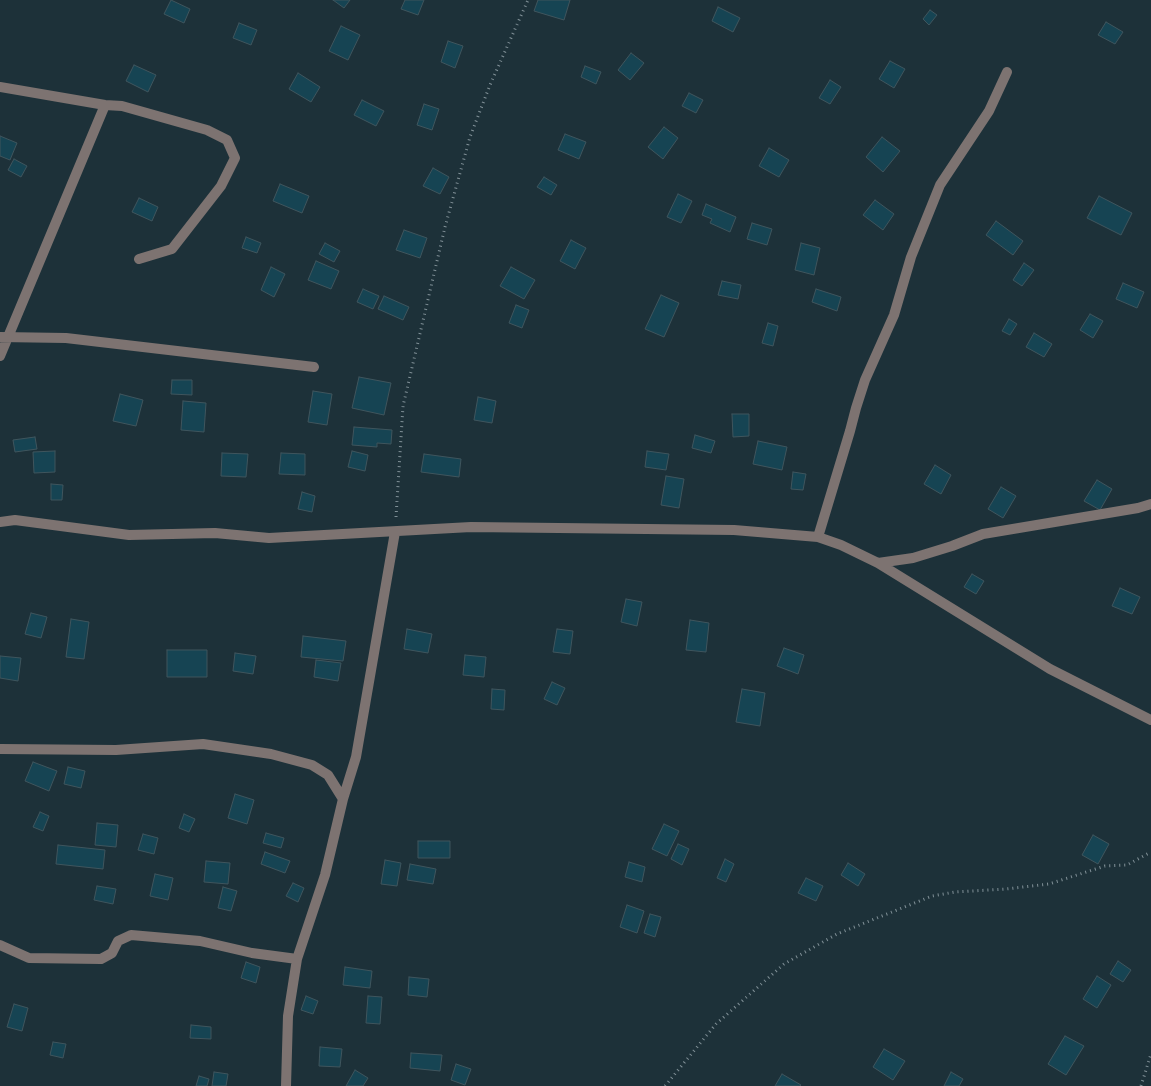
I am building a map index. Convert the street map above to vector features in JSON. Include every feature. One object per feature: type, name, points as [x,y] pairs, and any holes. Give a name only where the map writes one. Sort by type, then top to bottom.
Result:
[{"type":"street","points":[[818,537],[865,380],[894,315],[915,248],[940,185],[989,110],[1007,72]]},
{"type":"street","points":[[0,87],[105,105],[122,106],[207,130],[226,140],[236,158],[221,186],[172,249],[139,259]]},
{"type":"street","points":[[0,356],[4,337],[105,105]]},
{"type":"street","points":[[4,337],[66,338],[314,367]]},
{"type":"street","points":[[878,563],[913,558],[983,534],[1138,508],[1151,504]]},
{"type":"street","points":[[0,522],[15,520],[129,535],[215,533],[269,538],[471,527],[734,530],[818,537],[878,563],[1050,669],[1151,720]]},
{"type":"street","points":[[286,1086],[288,1016],[297,959],[325,875],[343,799],[356,757],[395,532]]},
{"type":"street","points":[[0,750],[116,750],[203,744],[271,754],[312,766],[328,775],[343,799]]},
{"type":"street","points":[[0,945],[29,958],[101,959],[112,953],[118,942],[131,935],[200,941],[252,953],[297,959]]},
{"type":"path","points":[[395,532],[403,406],[445,227],[470,137],[490,85],[528,0]]},
{"type":"path","points":[[665,1086],[716,1024],[784,964],[838,934],[932,896],[955,892],[1049,884],[1105,866],[1127,866],[1151,852]]},
{"type":"path","points":[[1141,1086],[1151,1054]]},
{"type":"building","points":[[171,0],[190,9],[184,23],[164,14]]},
{"type":"building","points":[[333,0],[350,0],[344,8]]},
{"type":"building","points":[[405,0],[424,0],[418,15],[401,9]]},
{"type":"building","points":[[538,0],[570,0],[564,20],[534,11]]},
{"type":"building","points":[[718,7],[740,18],[733,32],[712,21]]},
{"type":"building","points":[[930,10],[937,15],[929,25],[923,19]]},
{"type":"building","points":[[1106,22],[1123,32],[1115,44],[1098,35]]},
{"type":"building","points":[[239,23],[257,30],[251,45],[233,38]]},
{"type":"building","points":[[341,26],[360,35],[348,60],[329,51]]},
{"type":"building","points":[[448,41],[463,46],[455,68],[441,62]]},
{"type":"building","points":[[631,53],[644,63],[630,80],[618,70]]},
{"type":"building","points":[[890,61],[905,69],[894,88],[879,79]]},
{"type":"building","points":[[134,65],[156,75],[148,92],[126,81]]},
{"type":"building","points":[[585,66],[601,72],[596,84],[581,77]]},
{"type":"building","points":[[298,73],[320,87],[311,102],[289,89]]},
{"type":"building","points":[[830,80],[841,87],[830,104],[819,98]]},
{"type":"building","points":[[689,93],[703,100],[696,113],[682,106]]},
{"type":"building","points":[[362,100],[384,111],[376,126],[354,115]]},
{"type":"building","points":[[424,104],[439,109],[432,130],[417,125]]},
{"type":"building","points":[[664,127],[678,138],[663,159],[648,147]]},
{"type":"building","points":[[565,134],[586,142],[579,159],[558,150]]},
{"type":"building","points":[[0,136],[17,143],[10,160],[0,156]]},
{"type":"building","points":[[882,137],[900,151],[883,172],[866,157]]},
{"type":"building","points":[[769,148],[789,160],[779,177],[759,166]]},
{"type":"building","points":[[14,159],[27,166],[21,177],[8,170]]},
{"type":"building","points":[[433,168],[449,177],[440,194],[423,186]]},
{"type":"building","points":[[544,177],[557,185],[551,195],[537,187]]},
{"type":"building","points":[[280,184],[309,196],[302,213],[273,201]]},
{"type":"building","points":[[678,194],[692,201],[681,223],[667,217]]},
{"type":"building","points":[[1099,196],[1132,213],[1121,235],[1087,218]]},
{"type":"building","points":[[139,198],[158,207],[152,221],[132,212]]},
{"type":"building","points":[[875,200],[894,214],[883,230],[863,215]]},
{"type":"building","points":[[706,204],[736,217],[730,232],[710,223],[712,219],[702,215]]},
{"type":"building","points":[[996,221],[1023,241],[1013,255],[986,235]]},
{"type":"building","points":[[752,223],[772,229],[767,245],[747,239]]},
{"type":"building","points":[[404,230],[427,238],[420,258],[396,250]]},
{"type":"building","points":[[246,237],[261,243],[257,253],[242,248]]},
{"type":"building","points":[[571,240],[586,248],[575,269],[560,261]]},
{"type":"building","points":[[325,243],[340,251],[334,262],[319,254]]},
{"type":"building","points":[[801,243],[820,248],[814,275],[795,270]]},
{"type":"building","points":[[316,261],[339,271],[331,289],[308,280]]},
{"type":"building","points":[[1024,263],[1034,270],[1022,286],[1013,280]]},
{"type":"building","points":[[271,267],[285,274],[274,297],[261,290]]},
{"type":"building","points":[[511,267],[535,280],[524,299],[500,286]]},
{"type":"building","points":[[722,281],[741,285],[738,299],[718,295]]},
{"type":"building","points":[[1123,283],[1144,292],[1137,308],[1116,299]]},
{"type":"building","points":[[363,289],[379,296],[373,309],[357,302]]},
{"type":"building","points":[[816,289],[841,297],[837,311],[812,302]]},
{"type":"building","points":[[661,295],[679,303],[664,337],[645,329]]},
{"type":"building","points":[[384,296],[409,307],[403,320],[378,309]]},
{"type":"building","points":[[516,305],[529,310],[522,328],[509,323]]},
{"type":"building","points":[[1090,314],[1103,321],[1093,338],[1080,330]]},
{"type":"building","points":[[1009,319],[1017,324],[1010,335],[1002,331]]},
{"type":"building","points":[[768,323],[778,326],[773,346],[762,343]]},
{"type":"building","points":[[1034,333],[1052,344],[1044,357],[1026,347]]},
{"type":"building","points":[[359,377],[391,383],[384,415],[352,408]]},
{"type":"building","points":[[172,380],[192,380],[192,395],[171,394]]},
{"type":"building","points":[[313,391],[332,394],[327,425],[308,422]]},
{"type":"building","points":[[120,394],[143,400],[136,426],[113,421]]},
{"type":"building","points":[[478,397],[496,401],[492,423],[474,420]]},
{"type":"building","points":[[183,401],[206,403],[204,432],[181,430]]},
{"type":"building","points":[[732,414],[749,414],[749,436],[733,437]]},
{"type":"building","points":[[354,427],[392,430],[391,444],[377,443],[377,447],[352,445]]},
{"type":"building","points":[[695,435],[715,441],[711,453],[692,448]]},
{"type":"building","points":[[35,437],[37,449],[15,452],[13,440]]},
{"type":"building","points":[[758,441],[787,447],[782,470],[753,464]]},
{"type":"building","points":[[55,451],[55,472],[34,473],[33,452]]},
{"type":"building","points":[[352,451],[368,455],[365,471],[348,467]]},
{"type":"building","points":[[647,451],[669,454],[666,470],[645,467]]},
{"type":"building","points":[[222,453],[248,454],[246,477],[221,476]]},
{"type":"building","points":[[281,453],[305,454],[305,475],[279,474]]},
{"type":"building","points":[[424,454],[461,459],[459,477],[421,472]]},
{"type":"building","points":[[935,465],[951,475],[941,494],[924,484]]},
{"type":"building","points":[[793,472],[806,474],[803,490],[791,489]]},
{"type":"building","points":[[666,476],[684,479],[679,508],[661,505]]},
{"type":"building","points":[[1097,480],[1112,489],[1100,510],[1084,501]]},
{"type":"building","points":[[51,484],[63,485],[62,500],[51,500]]},
{"type":"building","points":[[1001,487],[1016,496],[1003,518],[988,509]]},
{"type":"building","points":[[302,492],[315,496],[312,512],[298,509]]},
{"type":"building","points":[[972,574],[984,581],[976,594],[964,587]]},
{"type":"building","points":[[1120,588],[1140,597],[1132,614],[1112,606]]},
{"type":"building","points":[[626,599],[642,602],[637,626],[621,622]]},
{"type":"building","points":[[31,613],[47,617],[41,638],[25,634]]},
{"type":"building","points":[[71,619],[89,622],[84,659],[66,657]]},
{"type":"building","points":[[690,620],[709,623],[706,652],[686,650]]},
{"type":"building","points":[[407,629],[432,634],[428,653],[404,649]]},
{"type":"building","points":[[557,629],[573,631],[570,654],[553,652]]},
{"type":"building","points":[[303,636],[346,641],[343,661],[301,657]]},
{"type":"building","points":[[784,648],[804,655],[798,674],[777,666]]},
{"type":"building","points":[[167,650],[207,650],[207,677],[167,677]]},
{"type":"building","points":[[235,653],[256,656],[253,674],[233,671]]},
{"type":"building","points":[[465,655],[486,657],[484,677],[463,675]]},
{"type":"building","points":[[0,656],[21,658],[18,681],[0,678]]},
{"type":"building","points":[[316,660],[341,663],[338,681],[314,677]]},
{"type":"building","points":[[552,682],[565,688],[557,705],[544,699]]},
{"type":"building","points":[[492,689],[505,690],[504,710],[491,709]]},
{"type":"building","points":[[742,689],[765,693],[760,726],[736,722]]},
{"type":"building","points":[[33,762],[57,771],[49,791],[25,781]]},
{"type":"building","points":[[68,767],[85,771],[81,788],[64,784]]},
{"type":"building","points":[[235,794],[254,800],[247,824],[228,818]]},
{"type":"building","points":[[40,812],[49,816],[43,831],[33,827]]},
{"type":"building","points":[[184,814],[195,819],[189,832],[179,828]]},
{"type":"building","points":[[97,823],[118,825],[116,847],[95,845]]},
{"type":"building","points":[[664,824],[679,831],[667,856],[652,849]]},
{"type":"building","points":[[266,833],[284,838],[281,848],[263,843]]},
{"type":"building","points":[[143,834],[158,838],[154,854],[138,850]]},
{"type":"building","points":[[1093,835],[1109,844],[1098,864],[1082,855]]},
{"type":"building","points":[[418,841],[450,841],[450,858],[418,858]]},
{"type":"building","points":[[678,844],[689,849],[682,865],[671,859]]},
{"type":"building","points":[[58,845],[105,850],[103,869],[56,864]]},
{"type":"building","points":[[265,852],[290,861],[285,873],[261,864]]},
{"type":"building","points":[[725,859],[734,864],[726,882],[717,878]]},
{"type":"building","points":[[385,860],[401,863],[397,886],[381,884]]},
{"type":"building","points":[[206,861],[230,863],[228,884],[204,882]]},
{"type":"building","points":[[629,862],[645,867],[642,882],[625,877]]},
{"type":"building","points":[[848,863],[865,874],[858,886],[841,875]]},
{"type":"building","points":[[410,864],[436,869],[433,884],[407,880]]},
{"type":"building","points":[[155,874],[173,878],[168,900],[150,896]]},
{"type":"building","points":[[806,878],[823,886],[816,901],[798,893]]},
{"type":"building","points":[[293,883],[304,888],[298,902],[286,896]]},
{"type":"building","points":[[97,886],[116,889],[113,904],[94,900]]},
{"type":"building","points":[[223,887],[237,891],[231,911],[218,908]]},
{"type":"building","points":[[627,905],[644,911],[637,933],[620,927]]},
{"type":"building","points":[[650,914],[661,917],[655,937],[644,933]]},
{"type":"building","points":[[1118,961],[1131,970],[1123,982],[1110,974]]},
{"type":"building","points":[[246,962],[260,967],[256,983],[241,978]]},
{"type":"building","points":[[345,967],[372,971],[370,988],[343,985]]},
{"type":"building","points":[[1097,976],[1111,985],[1097,1008],[1083,999]]},
{"type":"building","points":[[409,977],[429,979],[427,997],[408,995]]},
{"type":"building","points":[[306,996],[318,1001],[313,1014],[301,1010]]},
{"type":"building","points":[[368,996],[382,997],[380,1024],[366,1023]]},
{"type":"building","points":[[14,1004],[28,1008],[22,1031],[7,1027]]},
{"type":"building","points":[[191,1025],[211,1027],[211,1039],[190,1038]]},
{"type":"building","points":[[1065,1036],[1084,1046],[1066,1075],[1048,1064]]},
{"type":"building","points":[[53,1042],[66,1044],[63,1058],[50,1055]]},
{"type":"building","points":[[320,1047],[342,1049],[340,1067],[319,1066]]},
{"type":"building","points":[[884,1049],[905,1061],[893,1080],[873,1067]]},
{"type":"building","points":[[411,1053],[442,1055],[440,1071],[410,1068]]},
{"type":"building","points":[[456,1064],[471,1069],[465,1085],[451,1080]]},
{"type":"building","points":[[355,1070],[368,1078],[363,1086],[346,1086]]},
{"type":"building","points":[[214,1072],[228,1074],[226,1086],[212,1086]]},
{"type":"building","points":[[951,1072],[963,1079],[959,1086],[944,1086]]},
{"type":"building","points":[[782,1074],[801,1085],[775,1086]]},
{"type":"building","points":[[199,1076],[209,1079],[207,1086],[196,1086]]}]
